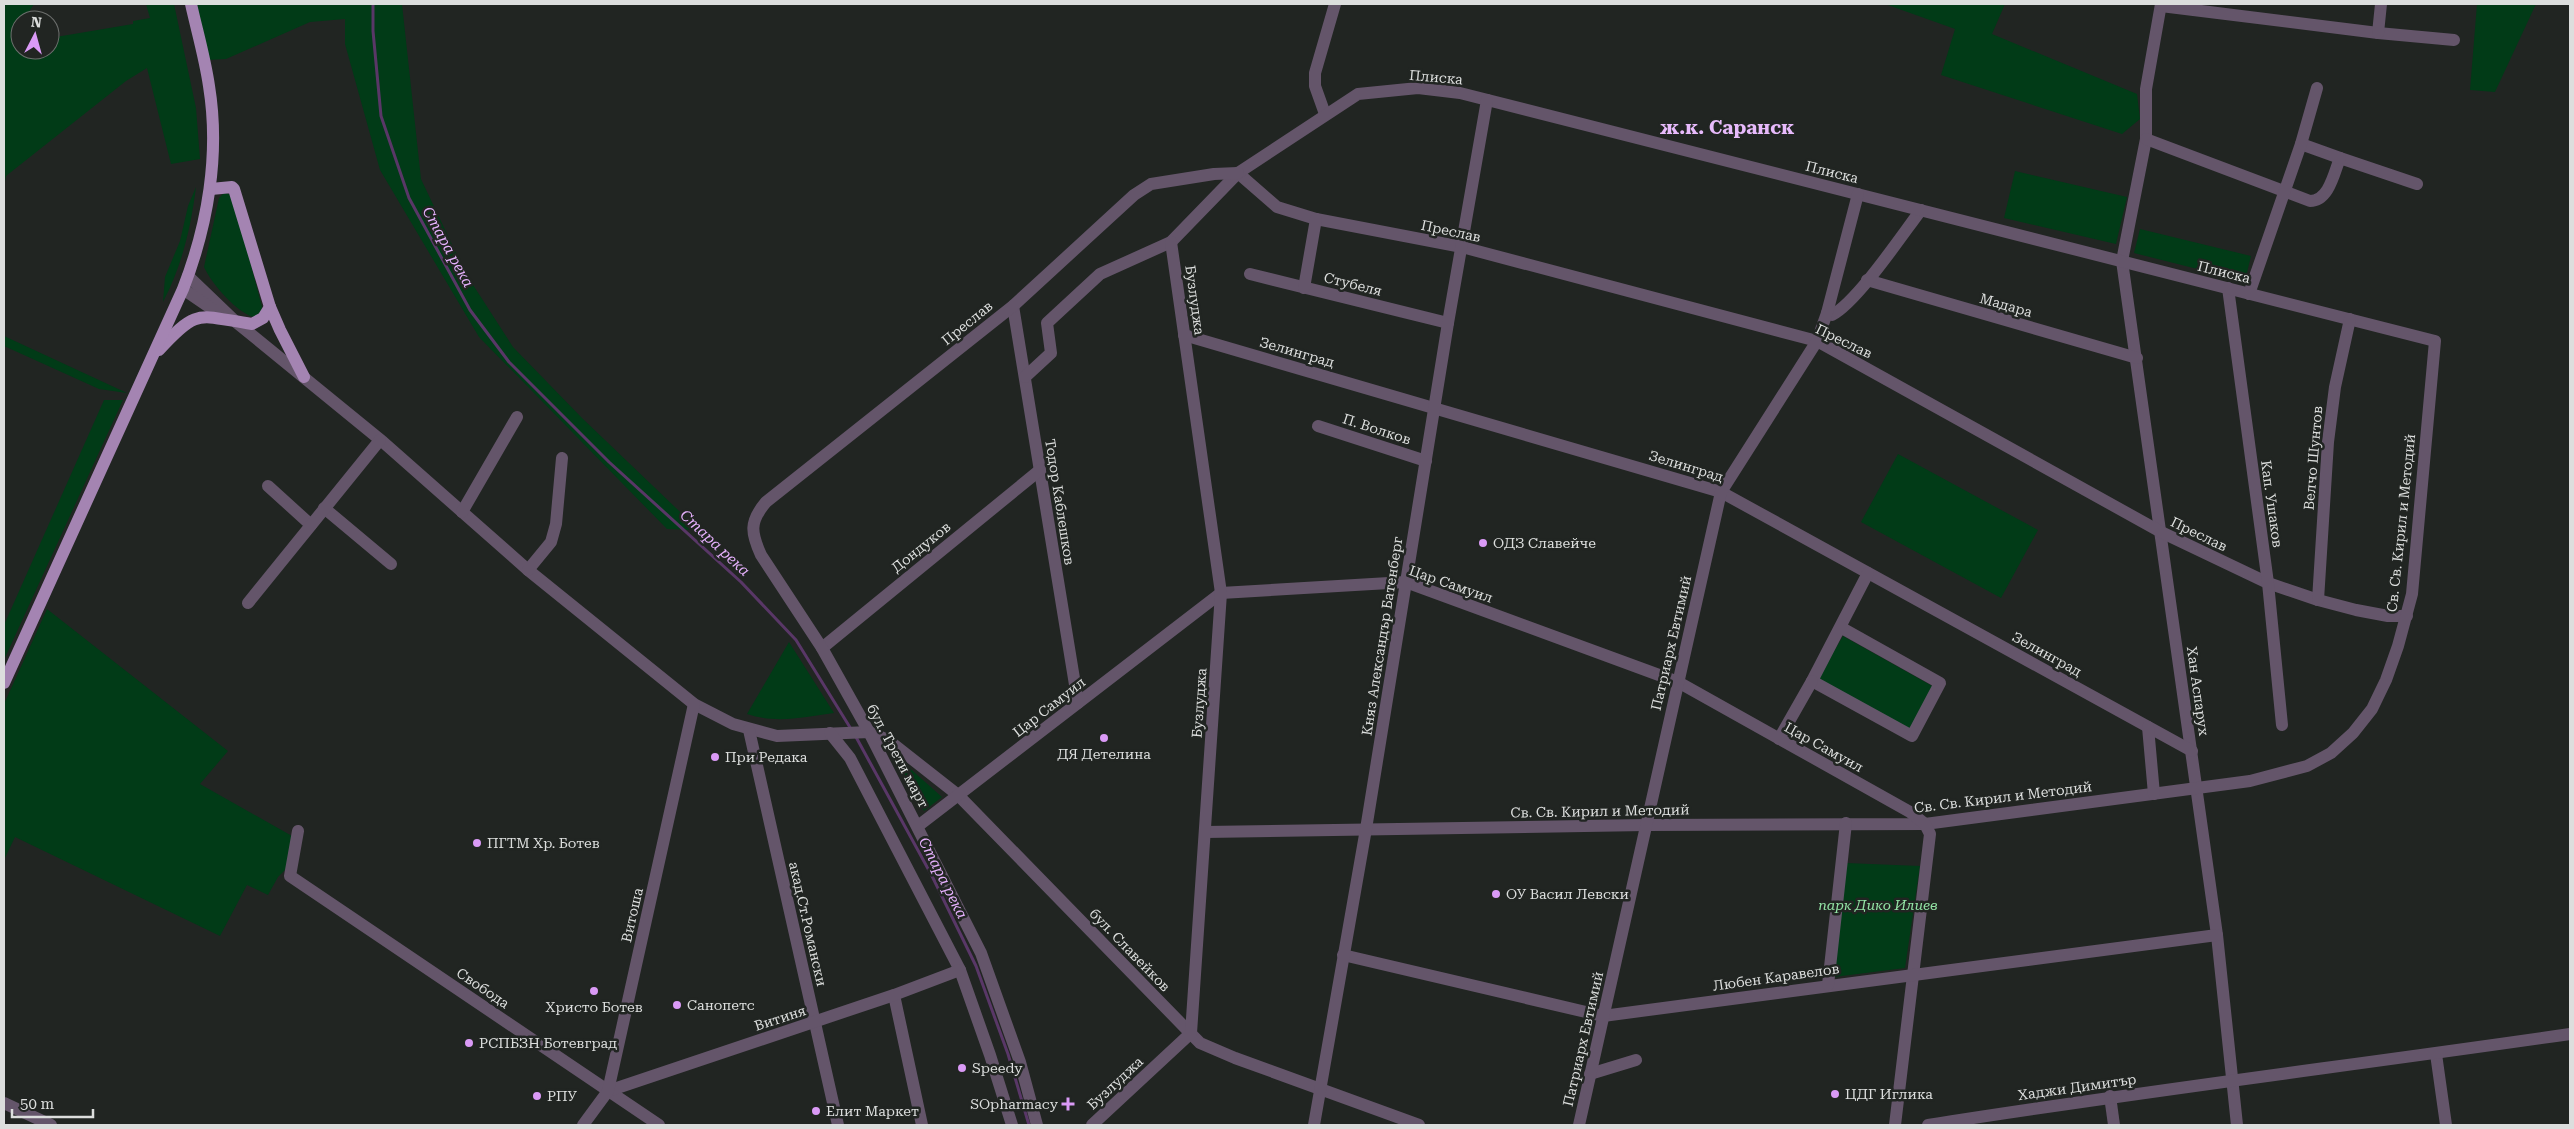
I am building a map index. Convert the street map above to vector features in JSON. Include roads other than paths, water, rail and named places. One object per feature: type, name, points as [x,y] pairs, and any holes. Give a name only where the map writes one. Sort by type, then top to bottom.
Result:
[{"type":"main road","points":[[4,683],[188,276],[211,189],[213,124],[209,85],[191,4]]},
{"type":"main road","points":[[211,189],[232,187],[234,189],[270,307],[304,377]]},
{"type":"main road","points":[[149,361],[180,327],[192,319],[208,316],[252,324],[257,322],[270,307]]},
{"type":"street","points":[[1325,114],[1315,86],[1315,73],[1335,4]]},
{"type":"street","points":[[2378,33],[2381,4]]},
{"type":"street","points":[[2161,5],[2378,33],[2454,40]]},
{"type":"street","name":"Хан Аспарух","points":[[2161,5],[2146,88],[2146,139],[2122,261],[2217,935],[2237,1125]]},
{"type":"street","name":"Плиска","points":[[1171,242],[1238,173],[1325,114],[1358,94],[1418,88],[1460,93],[2435,341]]},
{"type":"street","points":[[2249,294],[2301,144],[2316,88]]},
{"type":"street","name":"Княз Александър Батенберг","points":[[1314,1125],[1366,829],[1448,323],[1487,100]]},
{"type":"street","points":[[2146,139],[2310,201],[2318,201],[2324,196],[2340,158]]},
{"type":"street","points":[[2301,144],[2417,184]]},
{"type":"street","name":"Преслав","points":[[753,524],[756,514],[766,502],[1013,306],[1134,195],[1151,184],[1214,174],[1238,173],[1277,206],[1316,219],[1462,248],[1817,341],[2161,532],[2268,583],[2318,600],[2388,616],[2407,616]]},
{"type":"street","name":"Патриарх Евтимий","points":[[1579,1125],[1721,492],[1817,341],[1827,313],[1858,194]]},
{"type":"street","points":[[1827,313],[1832,314],[1838,311],[1867,280],[1921,210]]},
{"type":"street","points":[[1304,288],[1316,219]]},
{"type":"street","points":[[1025,377],[1051,353],[1047,323],[1100,274],[1171,242]]},
{"type":"street","name":"Бузлуджа","points":[[1092,1125],[1191,1034],[1221,593],[1171,242]]},
{"type":"street","name":"Стубеля","points":[[1250,274],[1448,323]]},
{"type":"street","points":[[188,276],[236,322],[380,440],[528,570],[694,704],[749,730],[777,736],[844,732],[864,733]]},
{"type":"street","name":"Мадара","points":[[1867,280],[2137,358]]},
{"type":"street","name":"Кап. Ушаков","points":[[2228,288],[2268,583],[2282,725]]},
{"type":"street","points":[[183,289],[209,307],[236,322]]},
{"type":"street","name":"Тодор Каблешков","points":[[1013,306],[1078,703]]},
{"type":"street","name":"Велчо Шунтов","points":[[2318,600],[2328,442],[2336,387],[2350,319]]},
{"type":"street","name":"Зелинград","points":[[1184,334],[1721,492],[2192,751]]},
{"type":"street","name":"Св. Св. Кирил и Методий","points":[[1205,832],[1646,825],[1925,824],[2197,788],[2281,774],[2307,766],[2330,753],[2353,733],[2372,709],[2386,680],[2407,616],[2412,584],[2435,341]]},
{"type":"street","points":[[462,512],[517,417]]},
{"type":"street","name":"П. Волков","points":[[1318,426],[1426,461]]},
{"type":"street","points":[[248,602],[380,440]]},
{"type":"street","points":[[528,570],[551,542],[556,524],[562,458]]},
{"type":"street","name":"Дондуков","points":[[822,648],[1040,470]]},
{"type":"street","points":[[268,486],[311,525]]},
{"type":"street","points":[[324,508],[391,564]]},
{"type":"street","name":"бул. Трети март","points":[[753,524],[754,538],[762,555],[822,648],[864,733],[918,826],[986,964],[1020,1062],[1036,1125]]},
{"type":"street","points":[[1779,739],[1812,681],[1868,573]]},
{"type":"street","name":"Цар Самуил","points":[[918,826],[1221,593],[1406,582],[1678,682],[1910,812],[1925,824]]},
{"type":"street","points":[[1812,681],[1912,736],[1940,683],[1840,627]]},
{"type":"street","name":"Витоша","points":[[583,1125],[608,1091],[694,704]]},
{"type":"street","points":[[2148,727],[2154,794]]},
{"type":"street","name":"акад.Ст.Романски","points":[[749,730],[838,1125]]},
{"type":"street","points":[[830,733],[850,758],[960,970],[1012,1125]]},
{"type":"street","name":"бул. Славейков","points":[[864,733],[888,740],[958,796],[1200,1043],[1320,1090],[1419,1125]]},
{"type":"street","points":[[1828,985],[1846,823]]},
{"type":"street","points":[[1895,1125],[1930,834],[1925,824]]},
{"type":"street","name":"Свобода","points":[[298,831],[290,876],[659,1125]]},
{"type":"street","name":"Любен Каравелов","points":[[1343,955],[1603,1016],[2217,935]]},
{"type":"street","name":"Витиня","points":[[608,1091],[894,995],[960,970]]},
{"type":"street","points":[[894,995],[922,1125]]},
{"type":"street","name":"Хаджи Димитър","points":[[1928,1125],[2110,1096],[2231,1082],[2570,1034]]},
{"type":"street","points":[[2436,1054],[2446,1125]]},
{"type":"street","points":[[1590,1074],[1636,1060]]},
{"type":"street","points":[[2110,1096],[2114,1125]]},
{"type":"street","points":[[4,1103],[51,1125]]},
{"type":"waterway","name":"Стара река","points":[[373,4],[373,31],[381,116],[409,198],[470,310],[509,362],[609,462],[741,582],[796,640],[851,729]]},
{"type":"waterway","name":"Стара река","points":[[856,737],[932,876],[976,966],[1008,1054],[1029,1125]]},
{"type":"place","name":"ОДЗ Славейче","points":[[1483,543]]},
{"type":"place","name":"ДЯ Детелина","points":[[1104,738]]},
{"type":"place","name":"При Редака","points":[[715,757]]},
{"type":"place","name":"ПГТМ Хр. Ботев","points":[[477,843]]},
{"type":"place","name":"ОУ Васил Левски","points":[[1496,894]]},
{"type":"place","name":"Христо Ботев","points":[[594,991]]},
{"type":"place","name":"Санопетс","points":[[677,1005]]},
{"type":"place","name":"РСПБЗН Ботевград","points":[[469,1043]]},
{"type":"place","name":"Speedy","points":[[962,1068]]},
{"type":"place","name":"ЦДГ Иглика","points":[[1835,1094]]},
{"type":"place","name":"РПУ","points":[[537,1096]]},
{"type":"place","name":"SOpharmacy","points":[[1068,1104]]},
{"type":"place","name":"Елит Маркет","points":[[816,1111]]},
{"type":"district","name":"ж.к. Саранск","points":[[1727,127]]},
{"type":"park label","name":"парк Дико Илиев","points":[[1878,905]]}]
